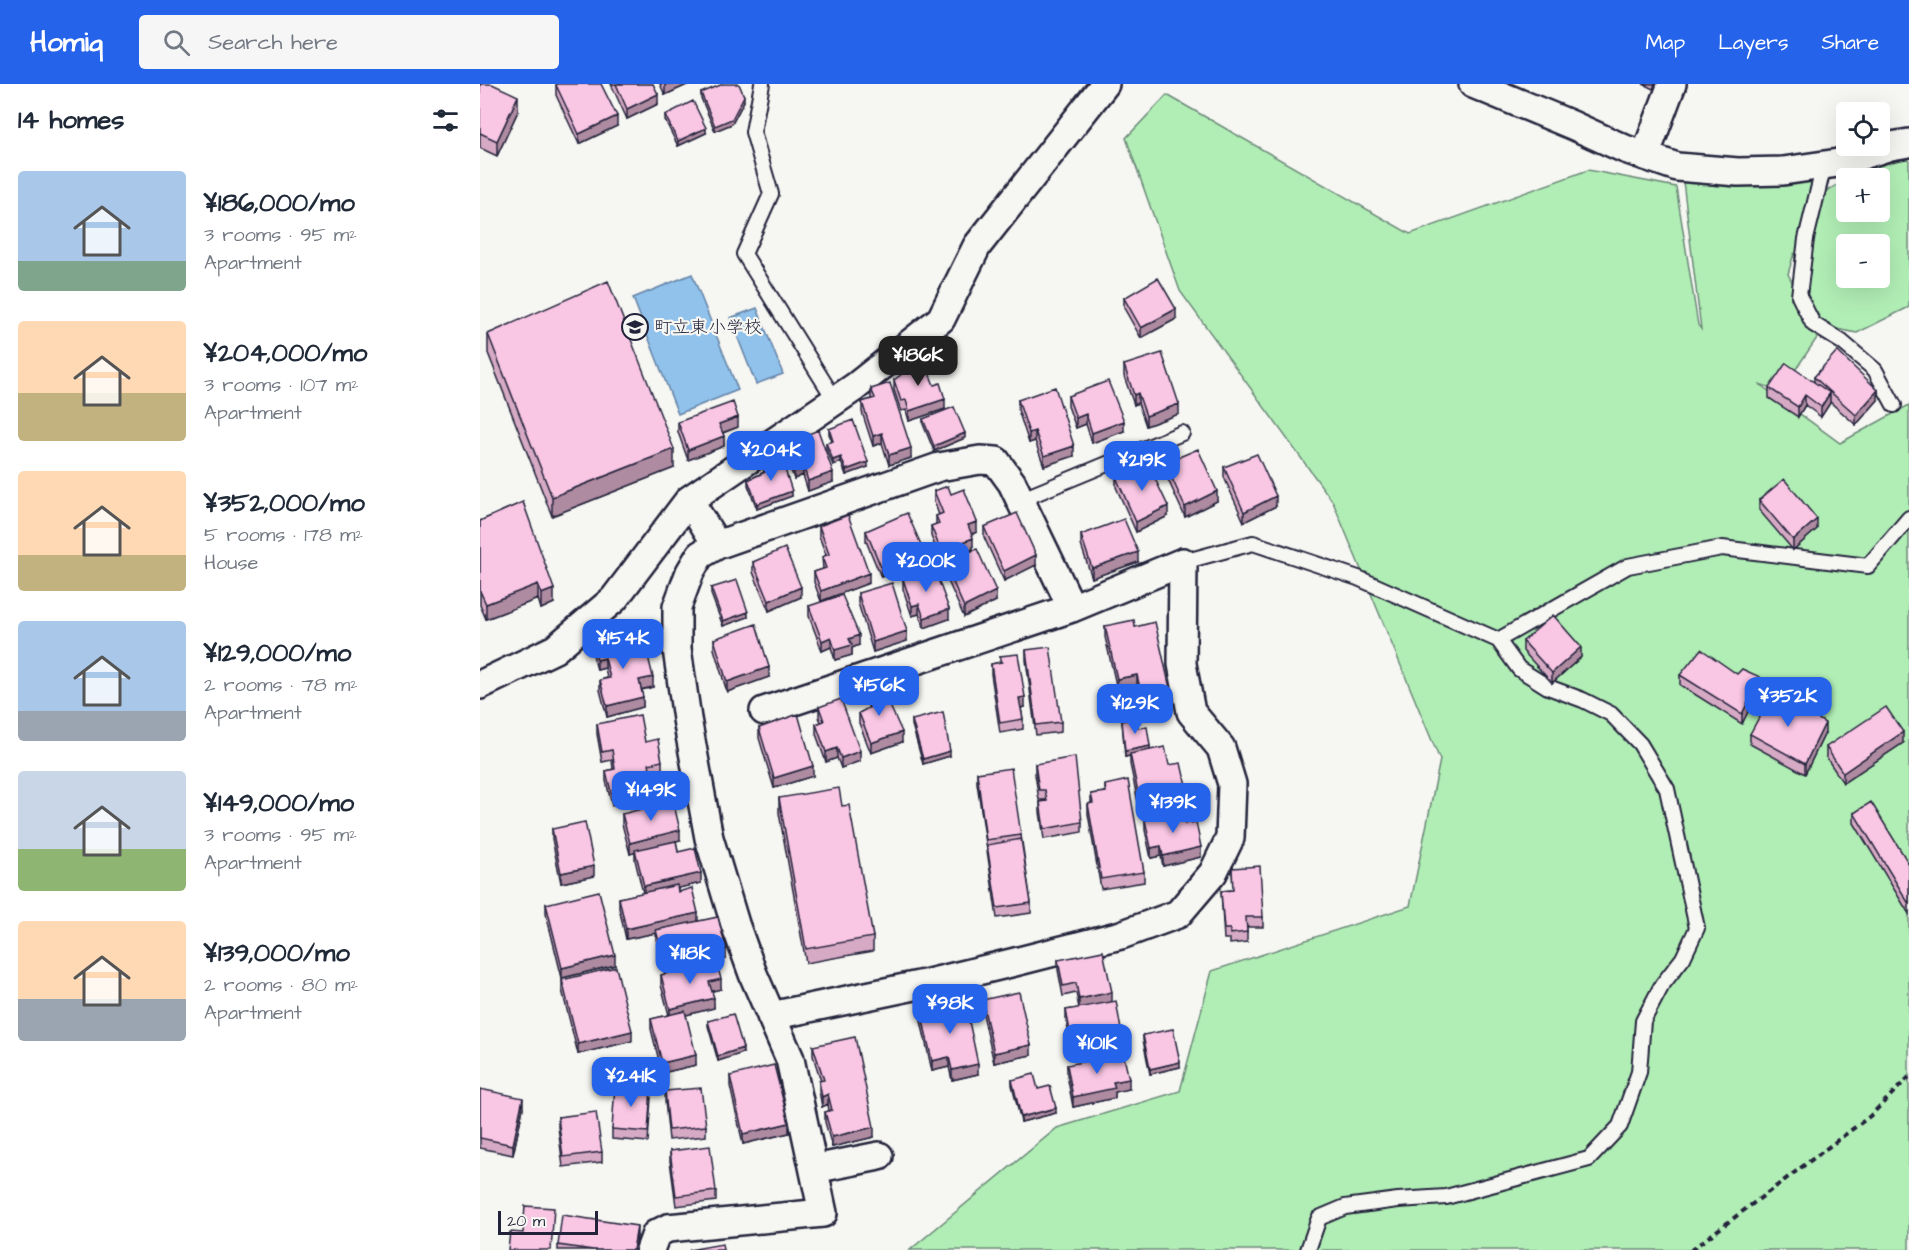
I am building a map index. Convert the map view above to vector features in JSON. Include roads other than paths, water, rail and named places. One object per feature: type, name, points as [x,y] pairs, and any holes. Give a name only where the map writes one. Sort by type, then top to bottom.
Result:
[{"type":"street","points":[[480,685],[555,649],[614,599],[689,500],[855,387],[941,319],[977,246],[1105,84]]},
{"type":"street","points":[[1473,84],[1645,156],[1677,167],[1738,172],[1783,171],[1838,164],[1891,146],[1909,143]]},
{"type":"street","points":[[1645,156],[1672,84]]},
{"type":"street","points":[[650,1250],[656,1234],[668,1227],[823,1213],[790,1059],[735,924],[710,838],[687,719],[677,648],[677,607],[690,572],[700,555],[717,545],[939,467],[980,460],[996,461],[1012,483],[1072,608]]},
{"type":"street","points":[[689,500],[717,545]]},
{"type":"street","points":[[764,711],[1072,608],[1183,562],[1182,664],[1191,712],[1221,748],[1232,784],[1230,838],[1213,873],[1178,914],[1121,935],[1015,962],[924,984],[771,1016]]},
{"type":"street","points":[[814,1169],[879,1156]]},
{"type":"lane","points":[[762,84],[753,132],[771,194],[744,254],[835,400]]},
{"type":"lane","points":[[1824,165],[1806,239],[1799,296],[1813,324],[1842,342],[1875,370],[1894,405]]},
{"type":"lane","points":[[1020,500],[1182,433]]},
{"type":"lane","points":[[1498,640],[1628,566],[1722,548],[1868,566],[1909,518]]},
{"type":"lane","points":[[1183,562],[1253,543],[1358,578],[1498,640],[1519,669],[1548,687],[1583,700],[1611,714],[1640,744],[1667,789],[1697,928],[1683,958],[1662,985],[1643,1021],[1639,1072],[1620,1126],[1590,1159],[1446,1197],[1345,1207],[1319,1218],[1308,1250]]},
{"type":"water","points":[[692,274],[738,390],[678,414],[633,298]]},
{"type":"water","points":[[757,308],[783,374],[756,384],[730,318]]},
{"type":"place","name":"町立東小学校","points":[[635,327]]}]
